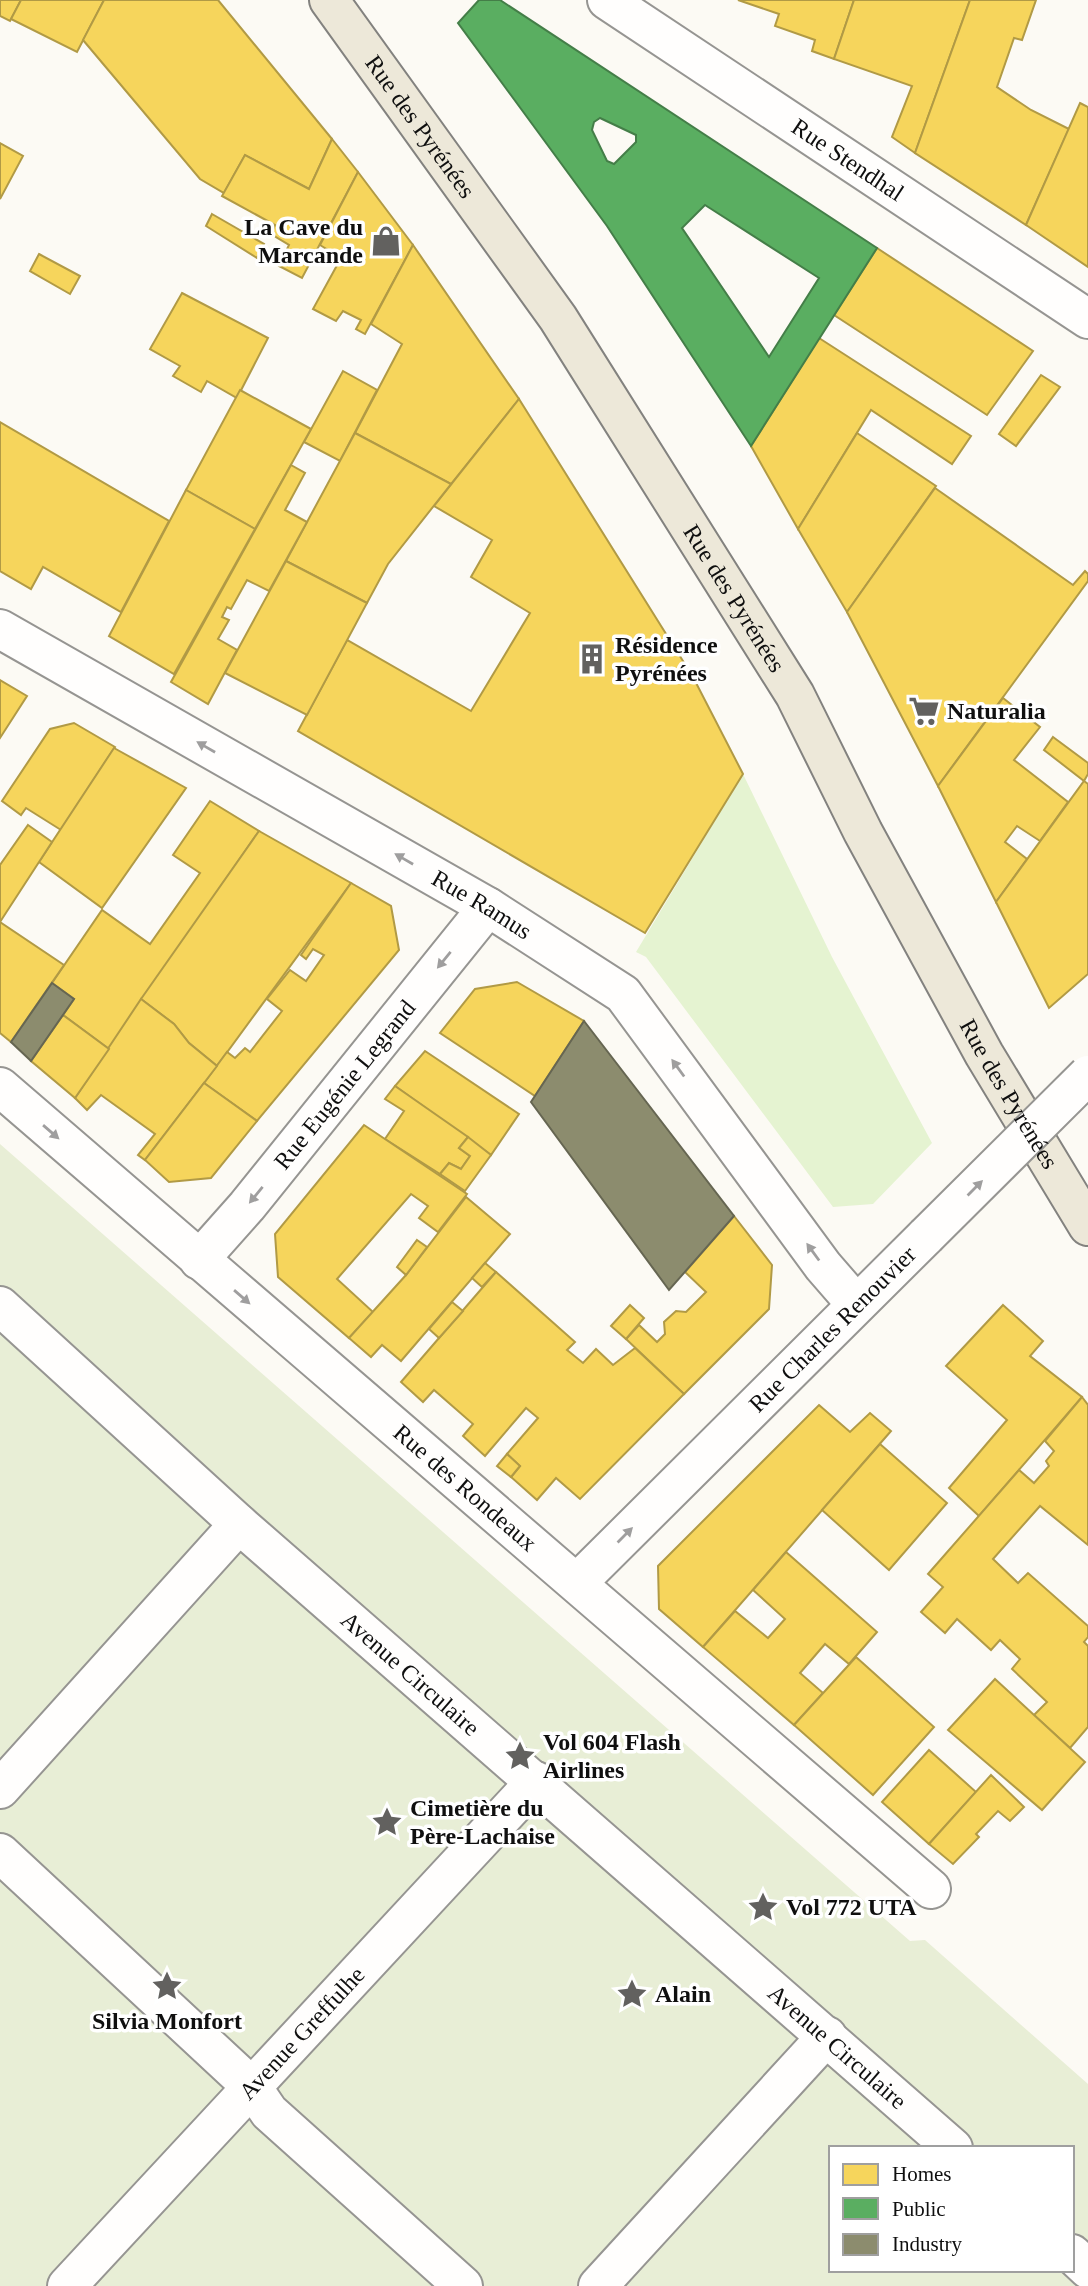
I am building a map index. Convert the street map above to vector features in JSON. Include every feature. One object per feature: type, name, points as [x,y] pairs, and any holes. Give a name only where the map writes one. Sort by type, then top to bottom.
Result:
[{"type":"main road","name":"Rue des Pyrénées","points":[[329,0],[558,318],[787,683],[863,832],[984,1054],[1088,1226]]},
{"type":"street","name":"Rue Stendhal","points":[[607,0],[1088,318]]},
{"type":"street","name":"Rue Ramus","points":[[0,629],[488,907],[623,994],[823,1266],[856,1304]]},
{"type":"street","name":"Rue Eugénie Legrand","points":[[199,1260],[247,1206],[488,907]]},
{"type":"street","name":"Rue Charles Renouvier","points":[[577,1583],[1088,1075]]},
{"type":"street","name":"Rue des Rondeaux","points":[[0,1087],[931,1889]]},
{"type":"street","name":"Avenue Circulaire","points":[[0,1306],[239,1524],[951,2146]]},
{"type":"street","points":[[0,1789],[239,1524]]},
{"type":"street","name":"Avenue Greffulhe","points":[[66,2286],[536,1781]]},
{"type":"street","points":[[0,1853],[252,2087],[269,2112],[463,2286]]},
{"type":"street","points":[[598,2286],[827,2036]]},
{"type":"street","points":[[1074,2257],[1088,2269]]},
{"type":"green space","points":[[743,774],[832,957],[932,1143],[873,1204],[833,1207],[646,957],[636,952]]},
{"type":"green space","name":"Cimetière du Père-Lachaise","points":[[0,1144],[910,1941],[925,1940],[1088,2084],[1088,2286],[0,2286]]},
{"type":"building: Homes","points":[[0,0],[21,0],[10,21],[0,16]]},
{"type":"building: Homes","points":[[21,0],[104,0],[77,52],[11,19]]},
{"type":"building: Homes","points":[[104,0],[218,0],[332,139],[309,189],[245,155],[224,193],[200,179],[83,40]]},
{"type":"building: Homes","points":[[738,0],[854,0],[834,59],[812,51],[815,40],[775,26],[779,14]]},
{"type":"building: Homes","points":[[854,0],[970,0],[915,153],[892,137],[912,86],[834,59]]},
{"type":"building: Homes","points":[[970,0],[1036,0],[1022,40],[1014,38],[997,87],[1031,110],[1069,129],[1026,225],[915,153]]},
{"type":"building: Homes","points":[[1080,103],[1088,107],[1088,267],[1026,225]]},
{"type":"building: Homes","points":[[332,139],[358,172],[302,278],[279,266],[289,245],[271,234],[275,225],[222,196],[245,155],[309,189]]},
{"type":"building: Homes","points":[[0,143],[23,156],[0,199]]},
{"type":"building: Homes","points":[[358,172],[413,245],[365,334],[356,329],[361,320],[343,311],[336,321],[313,309],[341,258],[320,245]]},
{"type":"building: Homes","points":[[212,214],[264,244],[257,258],[206,226]]},
{"type":"building: Homes","points":[[413,245],[519,399],[451,484],[355,433],[402,344],[371,324]]},
{"type":"building: Homes","points":[[877,248],[1033,351],[987,415],[834,315]]},
{"type":"building: Homes","points":[[39,254],[80,276],[70,294],[30,271]]},
{"type":"building: Homes","points":[[182,293],[268,338],[237,398],[207,381],[201,392],[173,376],[180,366],[150,349]]},
{"type":"building: Homes","points":[[819,338],[971,436],[952,464],[871,410],[798,529],[751,446]]},
{"type":"building: Homes","points":[[343,371],[377,390],[340,461],[304,442]]},
{"type":"building: Homes","points":[[1041,375],[1060,387],[1016,446],[999,434]]},
{"type":"building: Homes","points":[[240,390],[311,429],[255,529],[186,490]]},
{"type":"building: Homes","name":"Résidence Pyrénées","points":[[519,399],[693,677],[743,774],[645,933],[298,731],[347,640],[471,711],[530,613],[471,577],[492,540],[434,506]]},
{"type":"building: Homes","points":[[0,422],[169,521],[121,612],[43,567],[31,589],[0,571]]},
{"type":"building: Homes","points":[[355,433],[451,484],[388,564],[367,603],[286,561]]},
{"type":"building: Homes","points":[[857,433],[936,486],[847,612],[798,529]]},
{"type":"building: Homes","points":[[291,465],[305,473],[285,510],[307,522],[269,591],[247,580],[231,609],[227,607],[222,617],[229,620],[218,639],[237,650],[208,704],[171,682]]},
{"type":"building: Homes","points":[[935,488],[1073,585],[1085,571],[1088,574],[1088,581],[938,786],[847,612]]},
{"type":"building: Homes","points":[[186,490],[255,529],[174,674],[109,636]]},
{"type":"building: Homes","points":[[286,561],[367,603],[307,715],[225,673]]},
{"type":"building: Homes","points":[[0,680],[27,696],[0,738]]},
{"type":"building: Homes","points":[[1003,698],[1040,727],[1014,760],[1068,802],[1040,841],[1017,826],[1005,842],[1027,859],[996,902],[938,786]]},
{"type":"building: Homes","points":[[74,723],[115,747],[61,830],[26,808],[21,815],[2,801],[50,729]]},
{"type":"building: Homes","points":[[1053,737],[1088,763],[1088,774],[1084,781],[1044,750]]},
{"type":"building: Homes","points":[[114,748],[186,788],[102,908],[39,862]]},
{"type":"building: Homes","points":[[1084,781],[1088,784],[1088,974],[1049,1008],[996,902]]},
{"type":"building: Homes","points":[[210,801],[259,831],[109,1049],[63,1015],[74,999],[52,983],[102,910],[150,944],[200,873],[173,855]]},
{"type":"building: Homes","points":[[28,825],[52,842],[0,922],[0,865]]},
{"type":"building: Homes","points":[[259,831],[351,883],[217,1066],[189,1043],[174,1024],[141,999]]},
{"type":"building: Homes","points":[[351,883],[391,906],[399,950],[257,1121],[204,1083],[227,1052],[235,1058],[245,1048],[250,1052],[282,1011],[267,999],[290,970],[306,981],[324,955],[313,949],[306,959],[301,955]]},
{"type":"building: Homes","points":[[0,922],[64,965],[11,1042],[0,1033]]},
{"type":"building: Homes","points":[[517,982],[584,1021],[535,1096],[440,1033],[475,989]]},
{"type":"building: Homes","points":[[141,999],[174,1024],[189,1043],[217,1066],[145,1160],[138,1155],[155,1134],[101,1095],[87,1110],[75,1098]]},
{"type":"building: Homes","points":[[63,1015],[109,1049],[75,1098],[31,1061]]},
{"type":"building: Homes","points":[[425,1051],[519,1114],[491,1155],[395,1086]]},
{"type":"building: Homes","points":[[204,1083],[257,1121],[211,1178],[169,1182],[145,1160]]},
{"type":"building: Homes","points":[[395,1086],[468,1137],[459,1148],[470,1156],[461,1169],[449,1163],[440,1174],[385,1139],[404,1111],[385,1099]]},
{"type":"building: Homes","points":[[364,1125],[467,1194],[438,1232],[419,1218],[428,1206],[411,1194],[337,1279],[373,1312],[349,1338],[278,1277],[275,1234]]},
{"type":"building: Homes","points":[[468,1137],[491,1155],[465,1191],[440,1174],[449,1163],[461,1169],[470,1156],[459,1148]]},
{"type":"building: Homes","points":[[466,1197],[510,1234],[401,1361],[382,1345],[371,1357],[349,1338],[406,1275]]},
{"type":"building: Homes","points":[[734,1216],[772,1265],[769,1309],[684,1394],[626,1339],[639,1325],[657,1342],[665,1334],[664,1322],[676,1311],[686,1312],[706,1292],[685,1272]]},
{"type":"building: Homes","points":[[417,1240],[427,1247],[406,1275],[397,1267]]},
{"type":"building: Homes","points":[[485,1263],[496,1272],[482,1287],[472,1278]]},
{"type":"building: Homes","points":[[496,1272],[575,1342],[567,1350],[583,1363],[596,1349],[613,1365],[635,1348],[684,1394],[580,1499],[556,1478],[537,1500],[511,1477],[520,1466],[507,1454],[538,1418],[526,1408],[485,1456],[463,1436],[473,1424],[434,1390],[423,1402],[401,1382]]},
{"type":"building: Homes","points":[[452,1302],[463,1311],[439,1338],[429,1329]]},
{"type":"building: Homes","points":[[630,1305],[644,1318],[626,1339],[611,1326]]},
{"type":"building: Homes","points":[[1003,1305],[1043,1341],[1030,1356],[1082,1397],[979,1516],[949,1488],[1007,1420],[946,1366]]},
{"type":"building: Homes","points":[[1082,1397],[1088,1405],[1088,1545],[1040,1506],[993,1559],[1018,1583],[1028,1573],[1088,1626],[1088,1637],[1084,1642],[1088,1646],[1088,1727],[1070,1748],[1034,1715],[1047,1702],[1012,1669],[1020,1659],[1000,1640],[991,1650],[957,1619],[945,1633],[921,1612],[943,1587],[928,1574],[1019,1470],[1034,1483],[1049,1466],[1046,1461],[1054,1451],[1045,1441]]},
{"type":"building: Homes","points":[[819,1405],[850,1432],[870,1413],[891,1431],[703,1647],[659,1609],[658,1566]]},
{"type":"building: Homes","points":[[880,1444],[947,1503],[889,1570],[822,1510]]},
{"type":"building: Homes","points":[[507,1454],[520,1466],[511,1477],[497,1466]]},
{"type":"building: Homes","points":[[786,1552],[877,1632],[849,1664],[825,1644],[800,1673],[823,1693],[794,1725],[703,1647],[735,1611],[768,1638],[785,1619],[753,1590]]},
{"type":"building: Homes","points":[[856,1657],[934,1727],[873,1795],[794,1725]]},
{"type":"building: Homes","points":[[995,1679],[1085,1762],[1042,1810],[948,1730]]},
{"type":"building: Homes","points":[[929,1750],[976,1792],[929,1844],[882,1802]]},
{"type":"building: Homes","points":[[991,1775],[1024,1807],[1010,1821],[998,1811],[976,1834],[979,1837],[953,1864],[929,1844]]},
{"type":"building: Public","points":[[479,0],[500,0],[877,248],[751,446],[607,226],[458,23]],"holes":[[[600,118],[636,135],[636,142],[614,164],[607,161],[592,130],[594,122]],[[705,205],[819,278],[769,357],[682,228]]]},
{"type":"building: Industry","points":[[52,983],[74,999],[31,1061],[11,1042]]},
{"type":"building: Industry","points":[[584,1021],[734,1216],[669,1290],[531,1102]]},
{"type":"place","name":"La Cave du Marcande","points":[[386,241]]},
{"type":"place","name":"Résidence Pyrénées","points":[[592,659]]},
{"type":"place","name":"Naturalia","points":[[924,711]]},
{"type":"place","name":"Vol 604 Flash Airlines","points":[[520,1756]]},
{"type":"place","name":"Cimetière du Père-Lachaise","points":[[387,1822]]},
{"type":"place","name":"Vol 772 UTA","points":[[763,1907]]},
{"type":"place","name":"Silvia Monfort","points":[[167,1986]]},
{"type":"place","name":"Alain","points":[[632,1994]]}]
